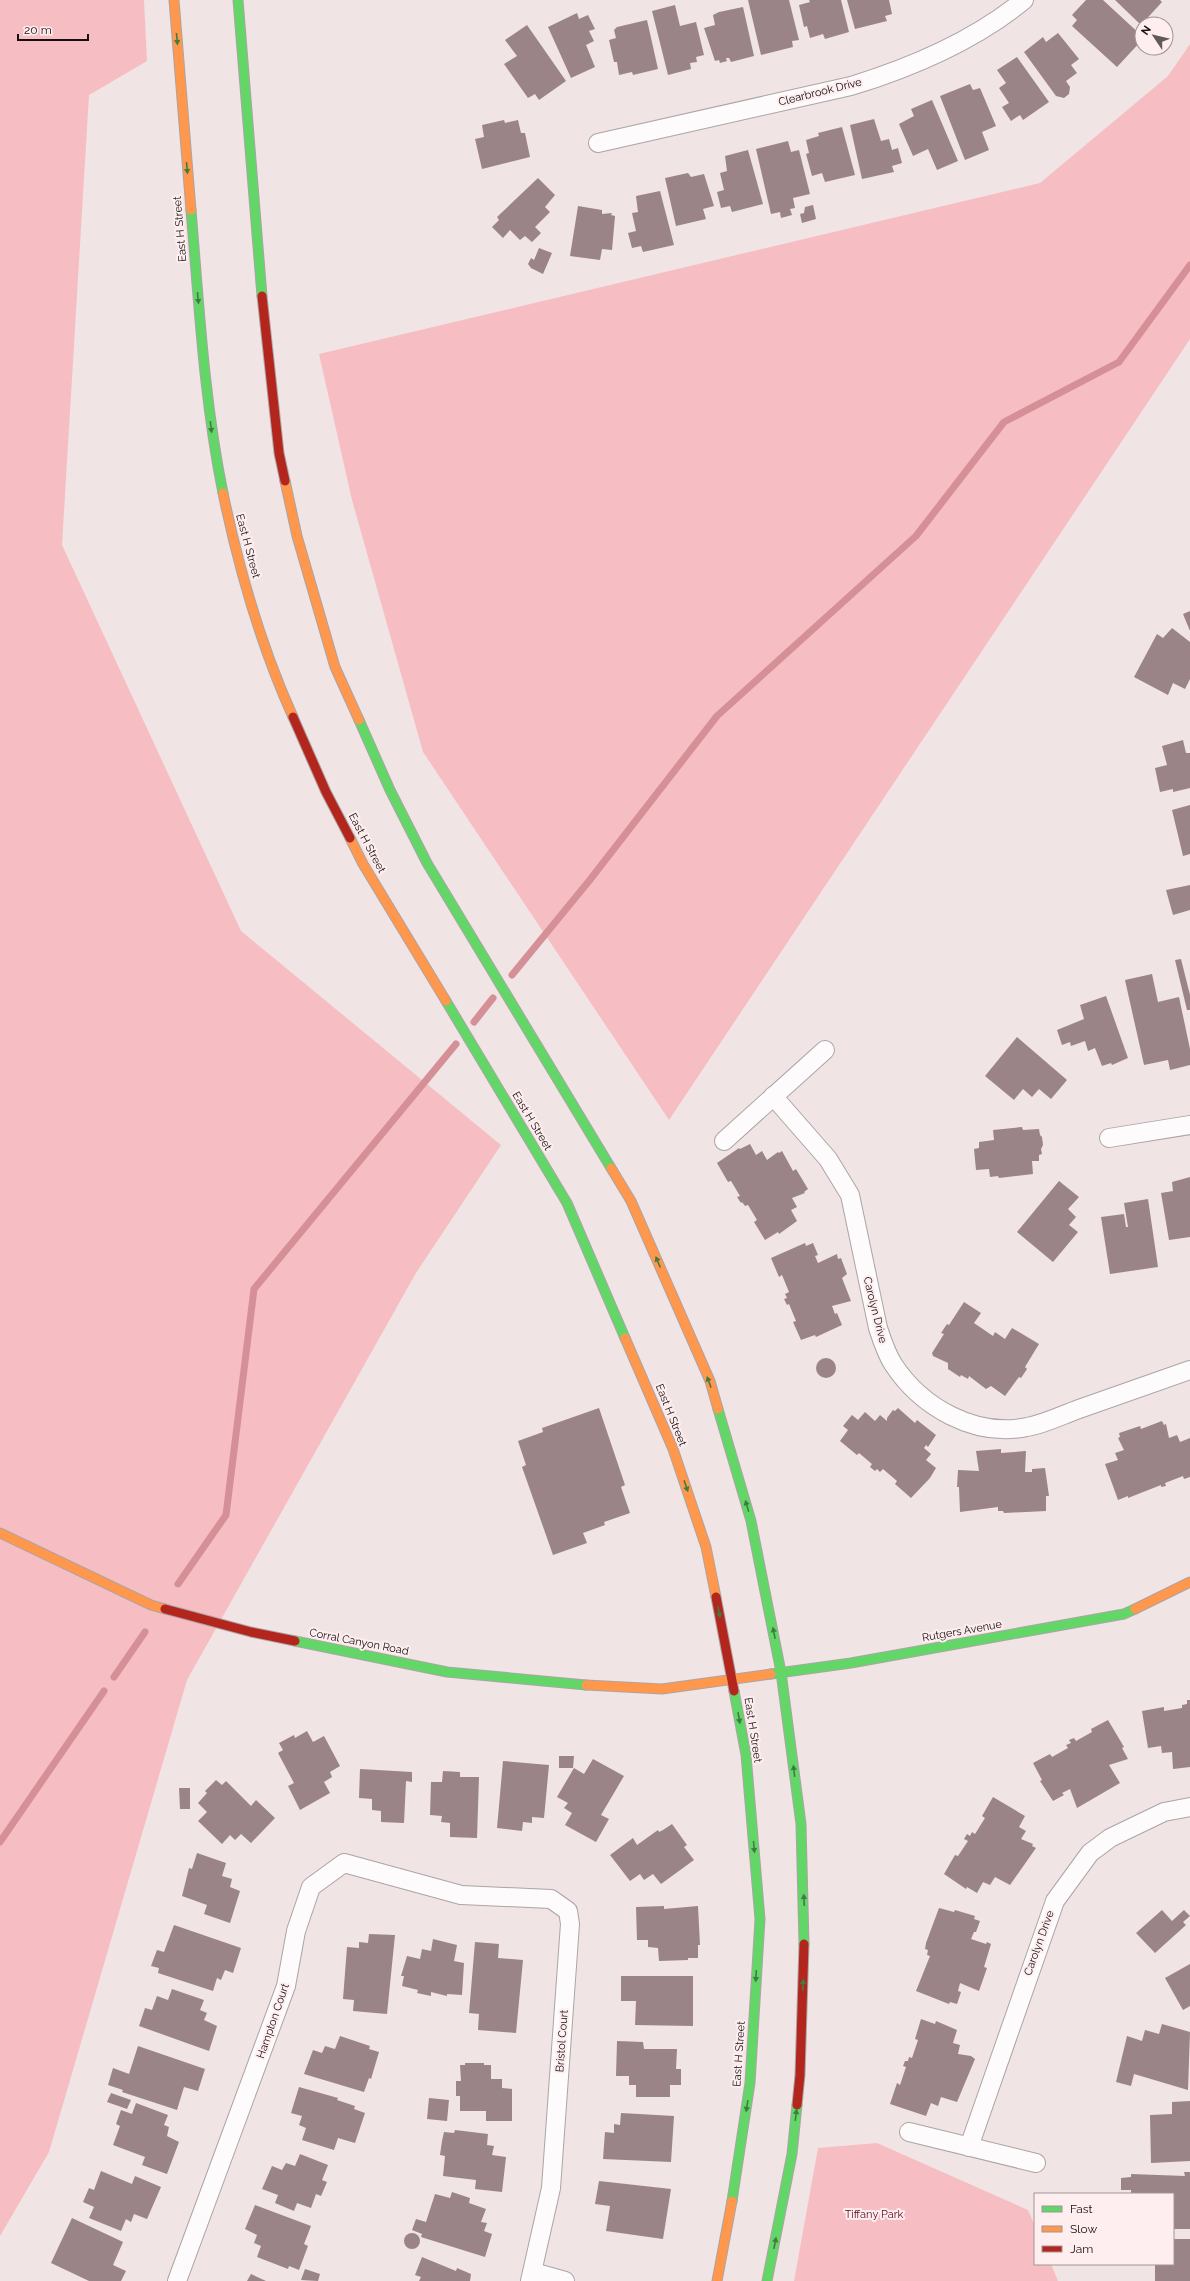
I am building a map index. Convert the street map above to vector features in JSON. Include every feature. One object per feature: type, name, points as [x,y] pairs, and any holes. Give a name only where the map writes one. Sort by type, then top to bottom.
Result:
[{"type":"main road","name":"East H Street","points":[[174,0],[203,358],[215,454],[232,537],[271,668],[326,792],[363,864],[567,1202],[673,1450],[706,1547],[746,1755],[760,1919],[750,2083],[736,2179],[717,2281]]},
{"type":"main road","points":[[238,0],[267,356],[279,453],[297,536],[335,667],[390,790],[428,863],[632,1201],[710,1381],[751,1521],[781,1672],[801,1824],[805,1916],[800,2075],[792,2154],[767,2281]]},
{"type":"main road","name":"Corral Canyon Road","points":[[0,1533],[151,1605],[251,1632],[432,1669],[559,1683],[662,1689],[732,1679]]},
{"type":"main road","name":"Rutgers Avenue","points":[[732,1679],[851,1663],[1124,1614],[1190,1582]]},
{"type":"street","name":"Clearbrook Drive","points":[[598,143],[851,86],[885,75],[958,44],[988,27],[1024,0]]},
{"type":"street","points":[[724,1141],[825,1050]]},
{"type":"street","name":"Carolyn Drive","points":[[773,1096],[828,1159],[850,1195],[878,1328],[884,1346],[903,1378],[930,1404],[947,1415],[986,1427],[1027,1427],[1190,1370]]},
{"type":"street","points":[[1109,1138],[1190,1125]]},
{"type":"street","name":"Carolyn Drive","points":[[969,2147],[1055,1901],[1090,1853],[1110,1838],[1164,1812],[1190,1807]]},
{"type":"street","name":"Hampton Court","points":[[177,2281],[286,1986],[296,1931],[311,1887],[344,1863],[461,1895]]},
{"type":"street","name":"Bristol Court","points":[[461,1895],[551,1899],[568,1910],[570,1924],[551,2188],[532,2276]]},
{"type":"street","points":[[909,2132],[1036,2163]]},
{"type":"street","points":[[532,2276],[565,2281]]},
{"type":"green space","points":[[0,0],[144,0],[147,61],[89,95],[62,545],[241,931],[501,1145],[416,1273],[187,1680],[49,2152],[0,2236]]},
{"type":"green space","points":[[1190,44],[1190,339],[669,1120],[423,752],[352,500],[319,354],[1040,183],[1168,76]]},
{"type":"green space","name":"Tiffany Park","points":[[877,2143],[1028,2210],[1034,2224],[1034,2265],[1051,2265],[1058,2281],[794,2281],[818,2148]]},
{"type":"building","points":[[748,0],[789,0],[799,40],[792,41],[793,47],[761,55]]},
{"type":"building","points":[[809,0],[841,0],[849,32],[825,39],[823,34],[810,38],[807,26],[804,27],[799,5],[810,2]]},
{"type":"building","points":[[847,0],[889,0],[892,14],[885,16],[887,21],[855,29]]},
{"type":"building","points":[[1086,0],[1103,0],[1134,29],[1134,49],[1117,67],[1072,26],[1077,20],[1072,15]]},
{"type":"building","points":[[1115,0],[1160,0],[1162,2],[1149,16],[1134,16],[1134,18]]},
{"type":"building","points":[[675,5],[680,26],[696,22],[704,55],[696,57],[697,62],[690,63],[691,69],[668,75],[652,11]]},
{"type":"building","points":[[743,7],[754,56],[731,62],[729,58],[726,58],[727,61],[720,63],[719,60],[715,61],[704,28],[715,25],[713,15],[719,12]]},
{"type":"building","points":[[577,13],[579,19],[588,15],[595,29],[589,31],[594,41],[586,45],[595,67],[571,78],[548,27]]},
{"type":"building","points":[[647,20],[658,69],[633,75],[632,72],[619,75],[617,62],[614,62],[609,40],[616,38],[614,30],[617,27]]},
{"type":"building","points":[[527,25],[566,81],[539,100],[535,94],[528,98],[504,64],[517,56],[505,40]]},
{"type":"building","points":[[1058,33],[1079,59],[1071,65],[1077,73],[1066,81],[1070,87],[1069,94],[1064,98],[1056,96],[1024,52],[1043,37],[1046,42]]},
{"type":"building","points":[[1017,57],[1049,102],[1023,120],[1020,115],[1011,121],[1002,107],[1009,103],[999,88],[1006,83],[997,70]]},
{"type":"building","points":[[970,84],[973,90],[980,88],[996,126],[982,132],[989,150],[965,160],[940,96]]},
{"type":"building","points":[[932,100],[958,161],[937,170],[928,149],[913,156],[899,124],[914,116],[911,109]]},
{"type":"building","points":[[874,119],[881,141],[889,139],[892,150],[898,148],[902,163],[892,166],[894,172],[862,179],[850,125]]},
{"type":"building","points":[[504,120],[505,123],[518,120],[521,133],[525,133],[530,157],[482,169],[475,139],[484,137],[482,125]]},
{"type":"building","points":[[842,127],[855,175],[825,182],[822,173],[812,176],[806,154],[809,153],[806,140],[819,136],[818,133]]},
{"type":"building","points":[[788,141],[791,152],[799,150],[810,194],[793,198],[795,208],[790,209],[792,215],[781,218],[780,212],[771,214],[756,149]]},
{"type":"building","points":[[748,150],[763,204],[732,212],[730,206],[721,208],[717,192],[724,190],[720,173],[727,171],[725,156]]},
{"type":"building","points":[[688,173],[691,177],[704,174],[714,206],[703,209],[706,219],[676,226],[665,178]]},
{"type":"building","points":[[538,178],[555,195],[545,207],[550,212],[535,227],[541,233],[532,242],[525,236],[520,240],[510,230],[503,238],[492,227],[499,220],[497,217]]},
{"type":"building","points":[[660,191],[674,245],[643,252],[641,246],[632,248],[628,233],[636,231],[632,213],[638,212],[636,196]]},
{"type":"building","points":[[813,205],[816,219],[802,223],[800,214],[804,213],[805,207]]},
{"type":"building","points":[[578,206],[602,210],[602,214],[612,213],[611,215],[615,216],[612,250],[602,249],[600,260],[570,256]]},
{"type":"building","points":[[539,248],[552,253],[543,274],[531,268],[528,264],[531,258],[534,260]]},
{"type":"building","points":[[1190,611],[1190,631],[1183,614]]},
{"type":"building","points":[[1172,628],[1190,642],[1190,679],[1185,689],[1173,683],[1168,695],[1134,677],[1157,634],[1163,638]]},
{"type":"building","points":[[1183,740],[1186,753],[1190,753],[1190,788],[1173,792],[1173,789],[1160,792],[1155,768],[1167,765],[1162,746]]},
{"type":"building","points":[[1190,805],[1190,854],[1183,856],[1172,810]]},
{"type":"building","points":[[1190,885],[1190,910],[1173,915],[1166,890]]},
{"type":"building","points":[[1181,959],[1190,995],[1190,1010],[1187,1010],[1175,960]]},
{"type":"building","points":[[1152,974],[1158,1002],[1179,997],[1190,1049],[1190,1065],[1170,1070],[1168,1060],[1144,1065],[1125,980]]},
{"type":"building","points":[[1106,996],[1128,1058],[1112,1065],[1111,1063],[1102,1066],[1095,1048],[1088,1051],[1085,1041],[1071,1046],[1070,1042],[1062,1045],[1057,1030],[1084,1019],[1080,1005]]},
{"type":"building","points":[[1017,1037],[1067,1080],[1051,1099],[1039,1089],[1032,1097],[1023,1089],[1014,1100],[985,1076]]},
{"type":"building","points":[[1022,1127],[1023,1130],[1039,1129],[1042,1137],[1042,1154],[1039,1155],[1039,1161],[1032,1161],[1033,1174],[999,1178],[998,1176],[990,1177],[989,1169],[976,1170],[974,1149],[979,1148],[979,1142],[994,1140],[993,1130]]},
{"type":"building","points":[[750,1144],[756,1155],[762,1151],[767,1160],[778,1152],[779,1153],[782,1151],[793,1171],[796,1169],[808,1189],[804,1192],[805,1193],[792,1198],[797,1207],[791,1210],[797,1221],[779,1234],[778,1232],[765,1240],[754,1222],[757,1220],[748,1205],[745,1206],[742,1202],[741,1203],[737,1197],[740,1196],[731,1181],[728,1182],[717,1163],[739,1148],[740,1149]]},
{"type":"building","points":[[1190,1177],[1190,1237],[1169,1240],[1161,1193],[1173,1191],[1172,1182]]},
{"type":"building","points":[[1059,1181],[1079,1197],[1068,1209],[1076,1217],[1069,1225],[1078,1232],[1053,1262],[1017,1232]]},
{"type":"building","points":[[1148,1199],[1158,1267],[1110,1274],[1101,1217],[1124,1214],[1126,1227],[1128,1227],[1124,1203]]},
{"type":"building","points":[[805,1243],[806,1246],[813,1243],[818,1255],[815,1256],[818,1263],[837,1254],[838,1259],[841,1258],[847,1274],[842,1278],[851,1301],[832,1306],[842,1325],[816,1337],[815,1335],[801,1340],[793,1322],[796,1321],[789,1304],[787,1305],[784,1299],[787,1298],[785,1294],[789,1292],[782,1275],[779,1277],[771,1258]]},
{"type":"building","points":[[964,1302],[981,1313],[974,1323],[993,1336],[995,1332],[1005,1339],[1012,1328],[1039,1344],[1025,1367],[1027,1369],[1005,1396],[991,1386],[986,1389],[969,1376],[968,1379],[961,1375],[960,1377],[948,1369],[948,1363],[933,1356],[932,1353],[944,1334],[941,1333],[947,1324],[949,1325]]},
{"type":"building","points":[[826,1358],[833,1361],[836,1368],[833,1375],[826,1378],[819,1375],[816,1368],[819,1361]]},
{"type":"building","points":[[599,1408],[625,1485],[621,1487],[630,1513],[604,1522],[605,1525],[583,1533],[587,1543],[553,1555],[522,1467],[526,1465],[518,1441],[543,1432],[542,1428]]},
{"type":"building","points":[[898,1408],[915,1423],[917,1420],[936,1435],[928,1447],[926,1445],[924,1448],[931,1454],[926,1460],[936,1468],[930,1478],[911,1498],[895,1484],[897,1481],[883,1469],[880,1472],[877,1469],[875,1471],[870,1467],[872,1464],[859,1453],[857,1455],[840,1441],[848,1430],[843,1426],[852,1415],[858,1420],[865,1412],[875,1421],[880,1415],[887,1421],[887,1418],[893,1410],[895,1411]]},
{"type":"building","points":[[1162,1421],[1164,1425],[1166,1424],[1169,1438],[1177,1435],[1180,1442],[1190,1438],[1190,1477],[1184,1479],[1183,1476],[1165,1483],[1166,1486],[1161,1487],[1161,1485],[1128,1498],[1128,1496],[1118,1500],[1105,1464],[1118,1460],[1115,1453],[1124,1450],[1118,1438],[1120,1437],[1119,1433],[1140,1426],[1141,1429]]},
{"type":"building","points":[[1001,1449],[1001,1453],[1026,1451],[1025,1472],[1032,1472],[1032,1469],[1045,1468],[1049,1496],[1046,1496],[1046,1511],[1004,1513],[1003,1511],[998,1511],[998,1507],[960,1512],[959,1487],[957,1487],[958,1470],[979,1471],[976,1451]]},
{"type":"building","points":[[1187,1700],[1190,1700],[1190,1767],[1173,1769],[1172,1752],[1162,1753],[1161,1746],[1148,1748],[1142,1711],[1164,1707],[1164,1711],[1182,1708],[1182,1705],[1187,1704]]},
{"type":"building","points":[[1108,1720],[1124,1747],[1122,1748],[1128,1759],[1109,1765],[1120,1783],[1077,1808],[1070,1789],[1062,1793],[1064,1795],[1053,1801],[1040,1781],[1042,1780],[1033,1763],[1050,1754],[1052,1757],[1068,1748],[1066,1745],[1071,1743],[1069,1740],[1074,1738],[1076,1741],[1092,1732],[1091,1729]]},
{"type":"building","points":[[307,1731],[313,1742],[324,1736],[340,1766],[330,1772],[332,1777],[324,1782],[330,1793],[300,1810],[288,1786],[294,1783],[278,1753],[283,1750],[279,1743],[294,1735],[295,1738]]},
{"type":"building","points":[[559,1756],[574,1756],[573,1768],[559,1768]]},
{"type":"building","points":[[593,1759],[624,1776],[601,1815],[609,1819],[596,1842],[565,1825],[572,1813],[564,1808],[568,1803],[557,1797],[574,1768],[584,1774]]},
{"type":"building","points":[[503,1761],[549,1765],[544,1818],[532,1817],[532,1823],[523,1822],[522,1831],[497,1828]]},
{"type":"building","points":[[360,1769],[412,1772],[412,1782],[406,1781],[404,1823],[381,1822],[381,1811],[372,1810],[372,1799],[359,1798]]},
{"type":"building","points":[[443,1771],[460,1772],[460,1777],[479,1777],[477,1838],[450,1837],[450,1823],[441,1822],[442,1816],[430,1815],[431,1782],[442,1782]]},
{"type":"building","points":[[216,1780],[222,1785],[226,1781],[251,1806],[256,1800],[275,1818],[251,1843],[241,1834],[235,1840],[230,1835],[222,1844],[198,1821],[207,1812],[198,1803],[207,1793],[205,1791]]},
{"type":"building","points":[[179,1788],[190,1788],[190,1809],[180,1809]]},
{"type":"building","points":[[993,1797],[1025,1816],[1019,1827],[1026,1831],[1021,1839],[1033,1844],[1032,1846],[1036,1848],[1010,1885],[995,1877],[990,1885],[983,1882],[977,1893],[967,1887],[966,1889],[944,1874],[955,1855],[958,1856],[968,1841],[964,1839],[967,1834],[970,1836],[972,1832],[975,1834],[985,1818],[982,1816]]},
{"type":"building","points":[[672,1824],[687,1845],[684,1847],[694,1860],[661,1884],[653,1874],[644,1880],[640,1874],[630,1881],[610,1855],[633,1838],[637,1845],[658,1830],[659,1832]]},
{"type":"building","points":[[197,1853],[226,1863],[222,1876],[232,1879],[230,1887],[240,1891],[230,1923],[204,1914],[207,1905],[182,1896],[189,1868],[192,1869]]},
{"type":"building","points":[[664,1906],[664,1909],[698,1906],[700,1945],[698,1945],[698,1958],[688,1958],[688,1960],[659,1961],[658,1948],[648,1947],[648,1940],[637,1940],[636,1907]]},
{"type":"building","points":[[939,1908],[954,1912],[955,1910],[975,1916],[974,1919],[980,1921],[976,1932],[974,1932],[971,1939],[986,1944],[987,1942],[991,1944],[984,1967],[987,1968],[979,1991],[960,1983],[958,1991],[961,1992],[957,2004],[950,2002],[949,2004],[916,1991],[930,1956],[927,1955],[928,1950],[925,1949],[926,1943]]},
{"type":"building","points":[[1162,1910],[1172,1921],[1184,1910],[1190,1916],[1183,1922],[1186,1925],[1155,1953],[1136,1933]]},
{"type":"building","points":[[174,1925],[241,1948],[233,1973],[225,1970],[221,1980],[217,1978],[213,1991],[158,1973],[159,1968],[151,1966],[157,1950],[164,1952]]},
{"type":"building","points":[[369,1934],[395,1935],[387,2014],[353,2011],[354,2000],[343,1999],[347,1947],[359,1948],[359,1942],[368,1943]]},
{"type":"building","points":[[433,1939],[457,1945],[454,1961],[464,1963],[462,1995],[447,1994],[447,1996],[431,1992],[431,1996],[417,1993],[418,1990],[402,1986],[404,1976],[401,1976],[407,1956],[420,1959],[422,1949],[431,1951]]},
{"type":"building","points":[[475,1942],[499,1944],[498,1958],[523,1960],[516,2033],[478,2030],[479,2014],[469,2013]]},
{"type":"building","points":[[1190,1964],[1190,2006],[1183,2010],[1165,1978]]},
{"type":"building","points":[[621,1976],[693,1976],[693,2026],[635,2025],[636,2001],[621,2001]]},
{"type":"building","points":[[172,1989],[204,2000],[200,2010],[207,2013],[204,2020],[217,2026],[209,2051],[139,2026],[145,2008],[152,2010],[157,1996],[168,2000]]},
{"type":"building","points":[[921,2019],[935,2024],[936,2021],[957,2030],[953,2043],[960,2045],[958,2054],[971,2056],[975,2059],[957,2102],[941,2097],[938,2106],[931,2103],[926,2116],[890,2104],[897,2083],[900,2085],[906,2067],[903,2066],[905,2061],[908,2061],[909,2057],[912,2058],[918,2040],[915,2039]]},
{"type":"building","points":[[1162,2024],[1190,2032],[1188,2090],[1134,2074],[1131,2086],[1116,2082],[1127,2036],[1142,2041],[1145,2030],[1159,2034]]},
{"type":"building","points":[[340,2036],[370,2046],[369,2049],[379,2052],[371,2079],[369,2078],[364,2092],[304,2074],[313,2050],[322,2053],[325,2046],[335,2049]]},
{"type":"building","points":[[617,2041],[643,2042],[644,2049],[677,2049],[676,2069],[681,2069],[681,2085],[670,2085],[670,2097],[636,2097],[636,2085],[629,2085],[629,2076],[616,2076]]},
{"type":"building","points":[[138,2046],[205,2069],[198,2091],[184,2087],[177,2110],[122,2092],[123,2090],[108,2085],[113,2068],[129,2074]]},
{"type":"building","points":[[465,2063],[484,2063],[484,2065],[491,2065],[491,2079],[502,2079],[502,2088],[512,2089],[512,2121],[486,2121],[486,2111],[460,2111],[460,2096],[456,2096],[456,2081],[461,2081],[460,2065],[465,2065]]},
{"type":"building","points":[[299,2087],[338,2098],[337,2100],[355,2106],[354,2109],[365,2113],[355,2143],[338,2138],[334,2150],[302,2140],[306,2128],[299,2125],[302,2116],[291,2113]]},
{"type":"building","points":[[111,2093],[131,2100],[127,2109],[107,2102]]},
{"type":"building","points":[[429,2098],[449,2100],[447,2121],[427,2119]]},
{"type":"building","points":[[1190,2101],[1190,2161],[1151,2163],[1150,2115],[1172,2114],[1172,2102]]},
{"type":"building","points":[[136,2103],[168,2115],[164,2125],[169,2127],[167,2136],[179,2142],[167,2174],[142,2165],[145,2157],[113,2145],[120,2126],[116,2124],[121,2110],[132,2114]]},
{"type":"building","points":[[621,2113],[674,2116],[671,2162],[603,2159],[605,2132],[614,2133],[614,2124],[620,2125]]},
{"type":"building","points":[[455,2130],[488,2134],[487,2145],[494,2146],[492,2155],[506,2157],[502,2192],[475,2189],[476,2180],[443,2176],[445,2156],[440,2155],[444,2132],[454,2133]]},
{"type":"building","points":[[300,2154],[328,2165],[322,2180],[327,2182],[321,2196],[316,2194],[311,2208],[297,2203],[294,2211],[275,2203],[278,2195],[262,2189],[272,2166],[282,2170],[286,2163],[295,2166]]},
{"type":"building","points":[[101,2171],[132,2184],[135,2176],[161,2187],[147,2219],[134,2214],[131,2222],[126,2219],[121,2231],[89,2218],[94,2207],[83,2202],[89,2188],[94,2190]]},
{"type":"building","points":[[1184,2172],[1190,2172],[1190,2229],[1174,2229],[1174,2193],[1131,2193],[1131,2190],[1121,2190],[1121,2178],[1131,2177],[1131,2174],[1185,2176]]},
{"type":"building","points":[[599,2181],[671,2189],[663,2239],[606,2231],[610,2206],[595,2204]]},
{"type":"building","points":[[452,2192],[470,2198],[469,2203],[486,2209],[481,2222],[487,2223],[484,2231],[492,2234],[485,2257],[421,2237],[422,2234],[412,2230],[416,2219],[426,2222],[435,2194],[450,2198]]},
{"type":"building","points":[[255,2205],[311,2226],[304,2244],[308,2246],[299,2270],[289,2266],[288,2269],[257,2257],[261,2246],[254,2243],[257,2235],[245,2229]]},
{"type":"building","points":[[72,2218],[123,2242],[113,2265],[126,2271],[121,2281],[89,2281],[51,2263]]},
{"type":"building","points":[[409,2233],[415,2233],[420,2238],[418,2247],[415,2249],[409,2249],[404,2244],[404,2238]]},
{"type":"building","points":[[1174,2239],[1190,2239],[1190,2281],[1155,2281],[1155,2265],[1174,2265]]},
{"type":"building","points":[[422,2257],[456,2271],[457,2268],[471,2274],[470,2281],[419,2281],[421,2277],[415,2275]]},
{"type":"building","points":[[305,2269],[320,2274],[318,2281],[301,2280]]},
{"type":"building","points":[[251,2274],[266,2281],[247,2281]]},
{"type":"waterway","points":[[512,975],[589,881],[717,716],[916,536],[1004,422],[1119,362],[1190,265]]},
{"type":"waterway","points":[[474,1022],[493,998]]},
{"type":"waterway","points":[[178,1584],[226,1515],[254,1289],[456,1044]]},
{"type":"waterway","points":[[114,1677],[145,1632]]},
{"type":"waterway","points":[[0,1842],[104,1691]]},
{"type":"traffic: fast","points":[[238,0],[262,296]]},
{"type":"traffic: fast","points":[[191,210],[211,423],[223,493]]},
{"type":"traffic: fast","points":[[359,720],[390,790],[427,863],[611,1168]]},
{"type":"traffic: fast","points":[[446,1001],[567,1203],[625,1338]]},
{"type":"traffic: fast","points":[[718,1409],[751,1521],[781,1672],[801,1824],[804,1944]]},
{"type":"traffic: fast","points":[[771,1674],[851,1663],[1124,1614],[1135,1609]]},
{"type":"traffic: fast","points":[[295,1641],[447,1672],[586,1685]]},
{"type":"traffic: fast","points":[[732,2201],[750,2083],[760,1919],[746,1755],[734,1691]]},
{"type":"traffic: fast","points":[[767,2281],[792,2154],[797,2105]]},
{"type":"traffic: slow","points":[[174,0],[191,210]]},
{"type":"traffic: slow","points":[[285,481],[297,536],[335,667],[359,720]]},
{"type":"traffic: slow","points":[[223,493],[236,550],[252,607],[281,690],[293,717]]},
{"type":"traffic: slow","points":[[350,838],[363,864],[446,1001]]},
{"type":"traffic: slow","points":[[611,1168],[631,1201],[710,1381],[718,1409]]},
{"type":"traffic: slow","points":[[625,1338],[673,1449],[706,1547],[716,1597]]},
{"type":"traffic: slow","points":[[0,1533],[151,1605],[165,1609]]},
{"type":"traffic: slow","points":[[1135,1609],[1190,1582]]},
{"type":"traffic: slow","points":[[586,1685],[662,1689],[771,1674]]},
{"type":"traffic: slow","points":[[717,2281],[732,2201]]},
{"type":"traffic: jam","points":[[262,296],[279,453],[285,481]]},
{"type":"traffic: jam","points":[[293,717],[326,792],[350,838]]},
{"type":"traffic: jam","points":[[716,1597],[734,1691]]},
{"type":"traffic: jam","points":[[165,1609],[251,1632],[295,1641]]},
{"type":"traffic: jam","points":[[797,2105],[800,2075],[804,1944]]}]
